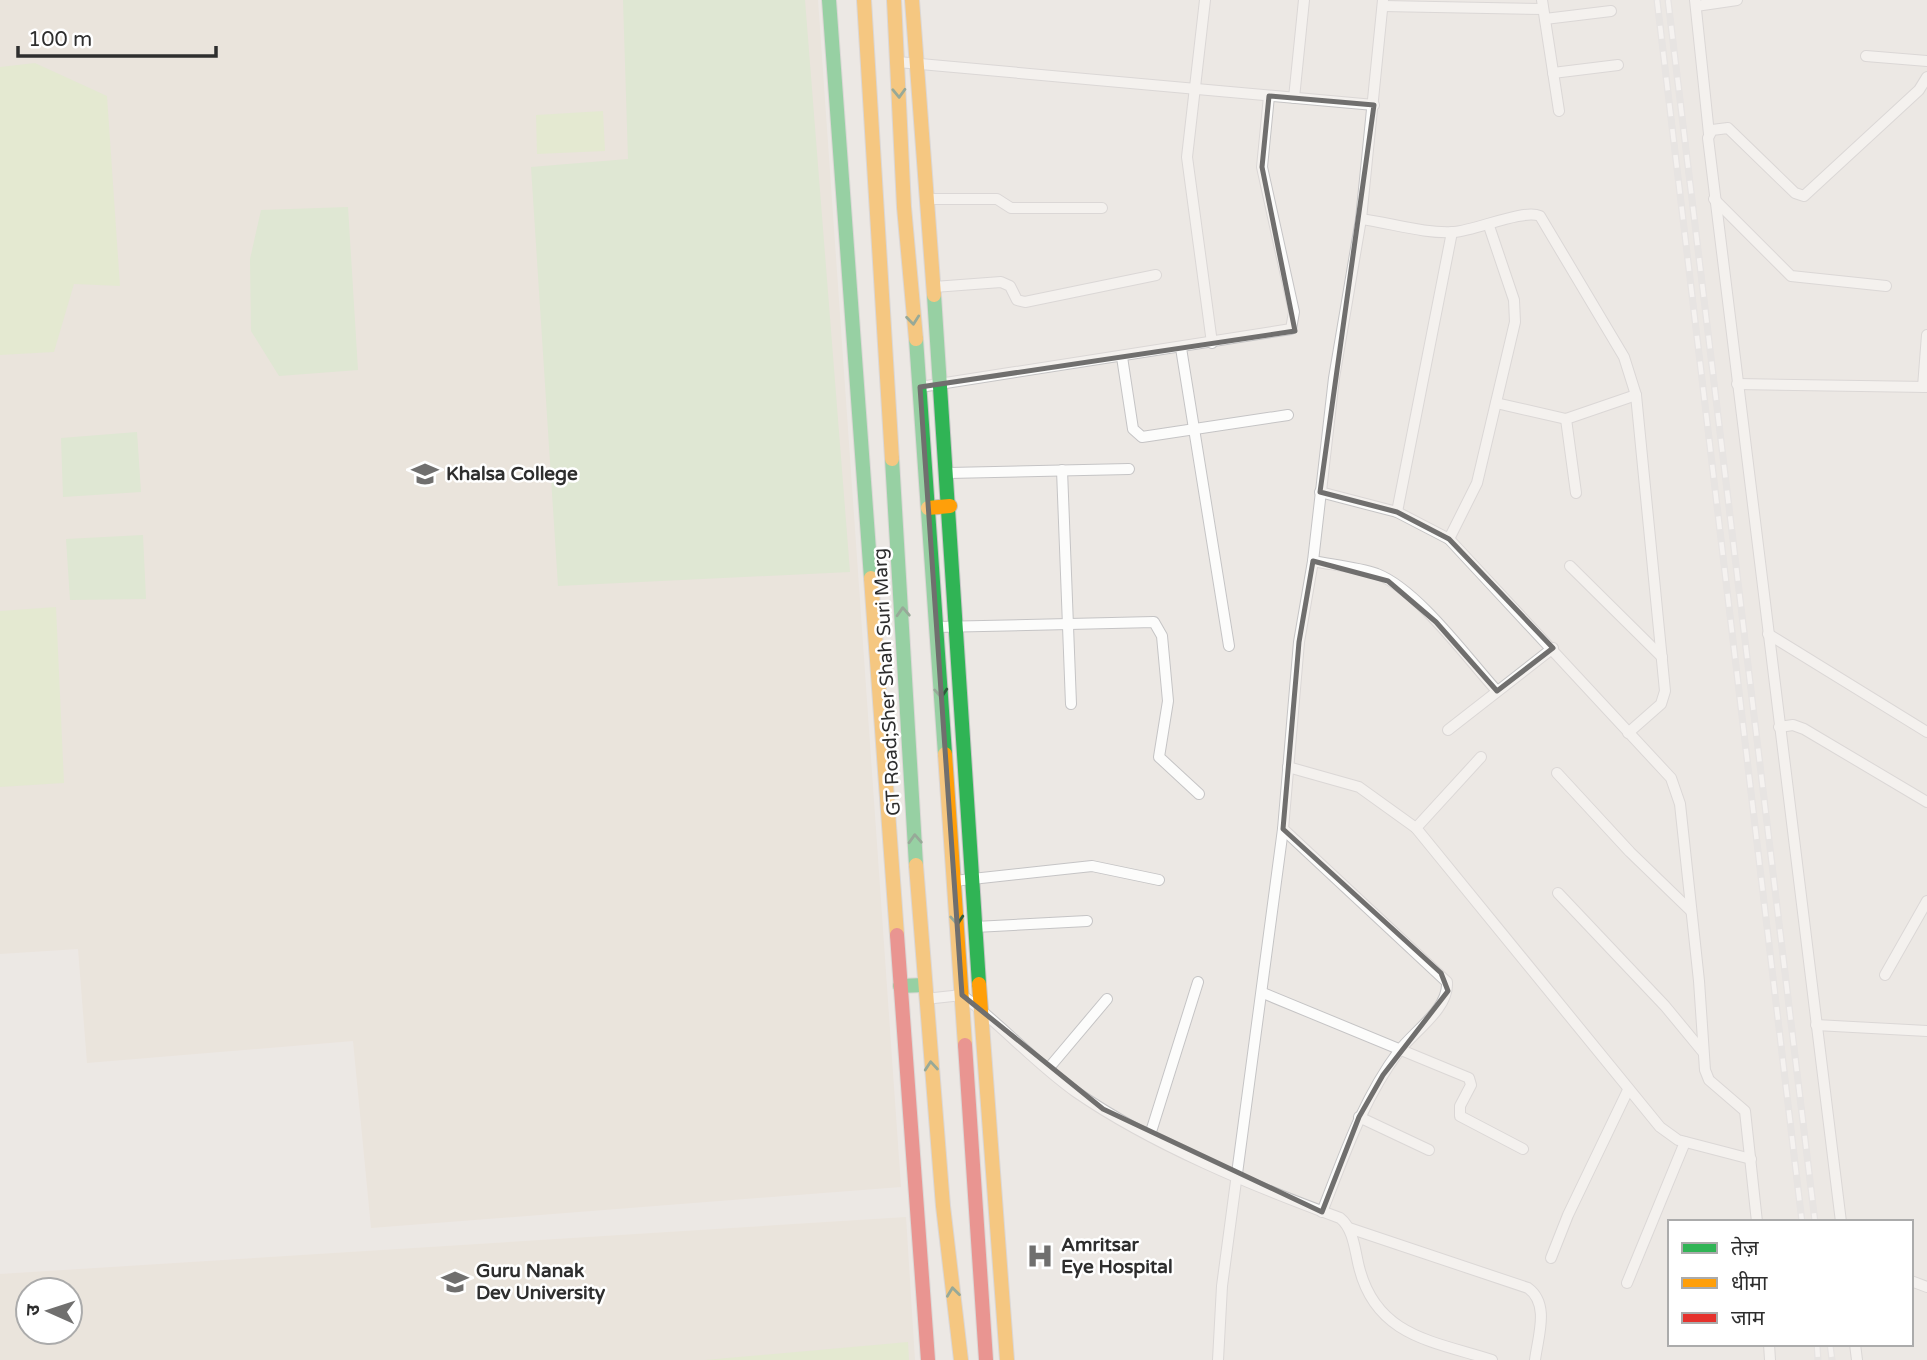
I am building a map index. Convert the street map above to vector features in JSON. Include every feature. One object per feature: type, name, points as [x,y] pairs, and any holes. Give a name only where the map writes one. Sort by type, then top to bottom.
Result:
[{"type":"main road","points":[[829,0],[928,1360]]},
{"type":"main road","name":"GT Road;Sher Shah Suri Marg","points":[[864,0],[925,992],[943,1206],[961,1360]]},
{"type":"main road","points":[[894,0],[904,207],[920,387],[986,1360]]},
{"type":"main road","points":[[912,0],[948,473],[979,1008],[1007,1360]]},
{"type":"main road","points":[[928,508],[950,506]]},
{"type":"main road","points":[[900,986],[925,992]]},
{"type":"street","points":[[1205,0],[1187,157],[1212,343]]},
{"type":"street","points":[[1294,98],[1304,0]]},
{"type":"street","points":[[1737,0],[1695,3],[1714,199],[1840,1220]]},
{"type":"street","points":[[1218,1360],[1222,1286],[1283,829],[1299,642],[1313,561],[1334,378],[1362,219],[1383,3],[1611,11]]},
{"type":"street","points":[[1543,9],[1559,111]]},
{"type":"street","points":[[1866,56],[1927,61]]},
{"type":"street","points":[[898,62],[1374,105]]},
{"type":"street","points":[[1553,73],[1618,65]]},
{"type":"street","points":[[1709,134],[1715,128],[1728,128],[1796,193],[1804,196],[1919,90],[1927,77]]},
{"type":"street","points":[[920,387],[1292,329],[1294,322],[1280,241],[1262,167],[1269,96]]},
{"type":"street","points":[[927,199],[996,199],[1011,208],[1102,208]]},
{"type":"street","points":[[1714,199],[1790,275],[1886,286]]},
{"type":"street","points":[[1362,219],[1452,232],[1489,226],[1528,214],[1540,216],[1624,356],[1636,395],[1664,696],[1661,704],[1628,733]]},
{"type":"street","points":[[1449,538],[1478,483],[1516,310],[1489,226]]},
{"type":"street","points":[[1396,512],[1452,232]]},
{"type":"street","points":[[934,288],[1001,282],[1010,286],[1017,300],[1025,302],[1156,275]]},
{"type":"street","points":[[1737,384],[1925,387],[1927,335]]},
{"type":"street","points":[[1181,348],[1229,646]]},
{"type":"street","points":[[1122,357],[1133,429],[1137,434],[1149,438],[1288,415]]},
{"type":"street","points":[[1496,403],[1566,419],[1636,395]]},
{"type":"street","points":[[1566,419],[1576,493]]},
{"type":"street","points":[[948,473],[1129,469]]},
{"type":"street","points":[[1062,470],[1071,704]]},
{"type":"street","points":[[1320,492],[1396,512],[1449,538],[1659,764],[1675,787],[1680,804],[1703,1052],[1709,1080],[1745,1111],[1757,1220]]},
{"type":"street","points":[[1313,561],[1360,570],[1388,580],[1436,622],[1497,691]]},
{"type":"street","points":[[1570,566],[1661,657]]},
{"type":"street","points":[[937,627],[1146,620],[1158,625],[1163,636],[1168,701],[1159,757],[1199,793]]},
{"type":"street","points":[[1768,634],[1927,733]]},
{"type":"street","points":[[1448,730],[1553,648]]},
{"type":"street","points":[[1779,727],[1794,725],[1804,729],[1927,802]]},
{"type":"street","points":[[1416,828],[1481,757]]},
{"type":"street","points":[[1289,767],[1359,788],[1416,828],[1660,1127],[1685,1142],[1751,1159]]},
{"type":"street","points":[[1557,774],[1690,911]]},
{"type":"street","points":[[1283,829],[1447,982],[1443,1001],[1399,1050],[1359,1116],[1322,1212]]},
{"type":"street","points":[[954,881],[1092,866],[1159,880]]},
{"type":"street","points":[[1558,893],[1665,1006],[1703,1052]]},
{"type":"street","points":[[1885,975],[1927,901]]},
{"type":"street","points":[[975,927],[1087,921]]},
{"type":"street","points":[[1150,1135],[1198,982]]},
{"type":"street","points":[[925,992],[962,995],[1077,1092],[1150,1135],[1340,1218],[1349,1228],[1366,1290],[1383,1316],[1413,1334],[1492,1360]]},
{"type":"street","points":[[1263,993],[1469,1078],[1471,1084],[1460,1106],[1460,1116],[1523,1149]]},
{"type":"street","points":[[1048,1069],[1107,999]]},
{"type":"street","points":[[1816,1025],[1927,1031]]},
{"type":"street","points":[[1551,1258],[1568,1215],[1628,1090]]},
{"type":"street","points":[[1359,1116],[1429,1150]]},
{"type":"street","points":[[1627,1283],[1685,1142]]},
{"type":"street","points":[[1349,1228],[1528,1288],[1536,1294],[1541,1306],[1535,1360]]},
{"type":"highlighted area","points":[[1269,96],[1374,105],[1320,492],[1397,512],[1449,539],[1553,648],[1497,691],[1436,622],[1388,581],[1313,561],[1299,642],[1283,829],[1441,973],[1448,991],[1383,1075],[1359,1117],[1322,1212],[1103,1109],[962,995],[920,387],[1295,331],[1262,167]]},
{"type":"shaded area","name":"Khalsa College","points":[[0,0],[818,0],[901,1187],[371,1228],[353,1041],[87,1063],[78,949],[0,954]]},
{"type":"shaded area","name":"Guru Nanak Dev University","points":[[906,1217],[915,1360],[0,1360],[0,1274]]},
{"type":"green space","points":[[623,0],[805,0],[850,572],[558,586],[531,167],[628,159]]},
{"type":"green space","points":[[35,63],[107,96],[120,286],[74,284],[54,352],[0,355],[0,67]]},
{"type":"green space","points":[[603,111],[605,151],[537,154],[536,115]]},
{"type":"green space","points":[[348,207],[358,370],[279,376],[251,331],[250,259],[261,210]]},
{"type":"green space","points":[[137,432],[141,492],[63,497],[61,438]]},
{"type":"green space","points":[[143,535],[146,599],[70,600],[66,539]]},
{"type":"green space","points":[[56,607],[64,783],[0,787],[0,611]]},
{"type":"green space","points":[[908,1342],[909,1360],[705,1360]]},
{"type":"railway","points":[[1657,0],[1802,1220]]},
{"type":"railway","points":[[1668,0],[1815,1220]]},
{"type":"railway","points":[[1817,1346],[1818,1360]]},
{"type":"railway","points":[[1830,1346],[1832,1360]]},
{"type":"traffic: fast","points":[[829,0],[871,578]]},
{"type":"traffic: fast","points":[[934,295],[979,984]]},
{"type":"traffic: fast","points":[[916,339],[945,754]]},
{"type":"traffic: fast","points":[[892,459],[916,865]]},
{"type":"traffic: fast","points":[[900,986],[924,985]]},
{"type":"traffic: slow","points":[[864,0],[892,459]]},
{"type":"traffic: slow","points":[[894,0],[904,207],[916,339]]},
{"type":"traffic: slow","points":[[912,0],[934,295]]},
{"type":"traffic: slow","points":[[928,508],[950,506]]},
{"type":"traffic: slow","points":[[871,578],[897,935]]},
{"type":"traffic: slow","points":[[945,754],[965,1045]]},
{"type":"traffic: slow","points":[[916,865],[943,1206],[961,1360]]},
{"type":"traffic: slow","points":[[979,984],[1007,1360]]},
{"type":"traffic: jam","points":[[897,935],[928,1360]]},
{"type":"traffic: jam","points":[[965,1045],[986,1360]]},
{"type":"place","name":"Khalsa College","points":[[425,474]]},
{"type":"place","name":"Amritsar Eye Hospital","points":[[1040,1256]]},
{"type":"place","name":"Guru Nanak Dev University","points":[[455,1282]]}]
